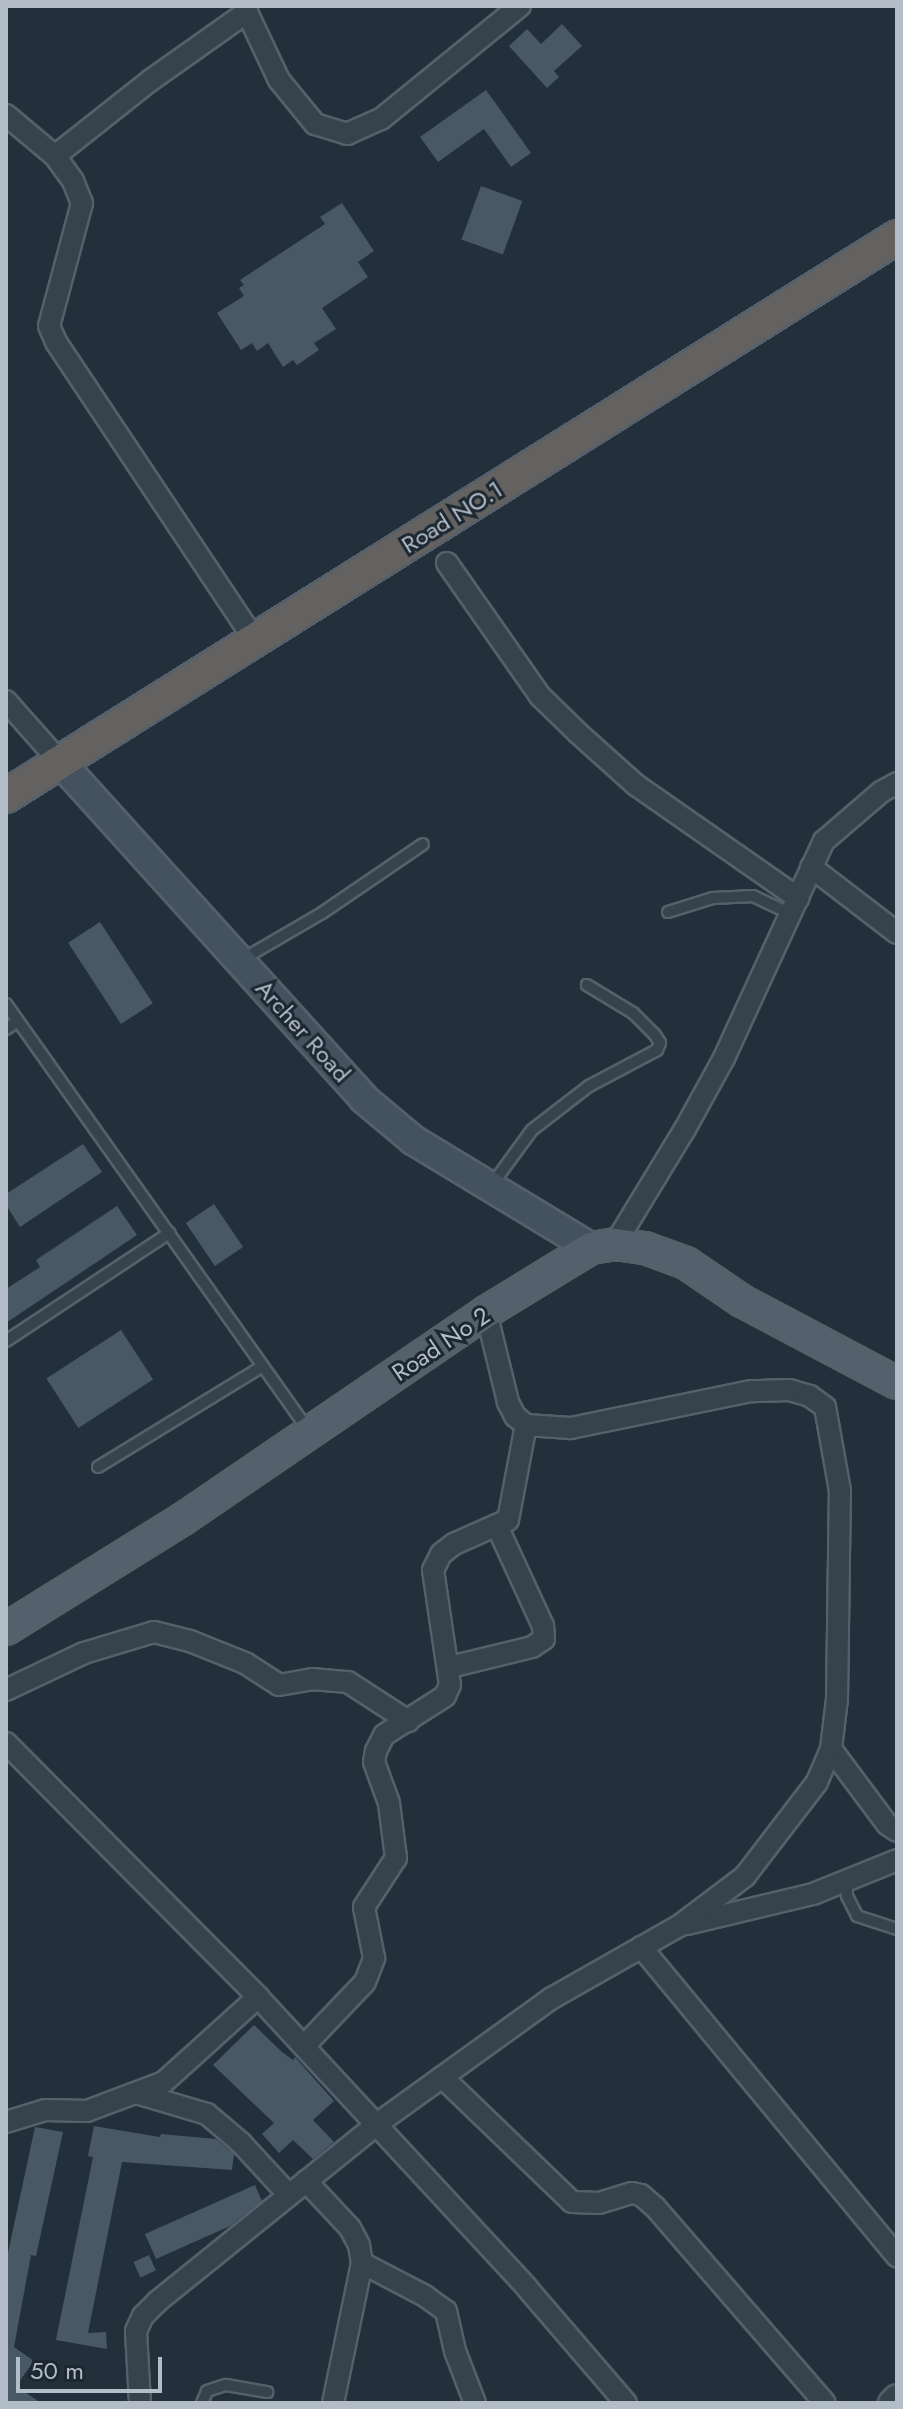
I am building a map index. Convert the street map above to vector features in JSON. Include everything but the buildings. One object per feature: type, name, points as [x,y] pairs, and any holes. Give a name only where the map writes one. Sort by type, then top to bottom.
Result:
[{"type":"highway","name":"Road NO.1","points":[[6,796],[897,237]]},
{"type":"main road","name":"Archer Road","points":[[60,762],[364,1099],[413,1140],[490,1187],[603,1246]]},
{"type":"main road","name":"Road No 2","points":[[6,1629],[183,1519],[486,1312],[603,1246]]},
{"type":"main road","points":[[603,1246],[645,1248],[686,1263],[742,1301],[897,1383]]},
{"type":"street","points":[[55,156],[246,9],[279,80],[315,124],[347,134],[381,119],[520,6]]},
{"type":"street","points":[[6,115],[55,156],[73,181],[82,203],[49,326],[255,640]]},
{"type":"street","points":[[447,563],[540,696],[636,785],[795,906]]},
{"type":"street","points":[[6,701],[60,762]]},
{"type":"street","points":[[603,1246],[685,1129],[724,1058],[824,841],[840,824],[897,783]]},
{"type":"street","points":[[811,867],[897,933]]},
{"type":"street","points":[[140,2403],[135,2354],[136,2331],[143,2316],[377,2124],[552,1998],[679,1926],[745,1876],[817,1782],[831,1749],[837,1699],[840,1491],[825,1407],[810,1396],[789,1390],[751,1391],[570,1428],[526,1425],[515,1416],[508,1402],[486,1312]]},
{"type":"street","points":[[304,2046],[365,1982],[371,1970],[372,1941],[364,1907],[396,1858],[389,1803],[374,1762],[384,1735],[445,1696],[450,1685],[450,1667],[432,1585],[433,1570],[441,1554],[454,1544],[508,1520],[526,1425]]},
{"type":"street","points":[[450,1667],[532,1647],[544,1639],[543,1626],[497,1526]]},
{"type":"street","points":[[6,1690],[84,1653],[154,1632],[190,1641],[245,1663],[279,1685],[312,1679],[348,1682],[408,1721]]},
{"type":"street","points":[[6,1743],[258,1997],[377,2124],[626,2403]]},
{"type":"street","points":[[831,1749],[887,1824],[897,1831]]},
{"type":"street","points":[[679,1926],[777,1904],[847,1882],[897,1860]]},
{"type":"street","points":[[641,1947],[897,2257]]},
{"type":"street","points":[[6,2122],[45,2110],[87,2111],[164,2082],[258,1997]]},
{"type":"street","points":[[442,2077],[572,2202],[599,2203],[632,2193],[648,2201],[825,2403]]},
{"type":"street","points":[[136,2093],[207,2114],[241,2143],[289,2195]]},
{"type":"street","points":[[306,2181],[350,2228],[359,2245],[362,2263],[333,2403]]},
{"type":"street","points":[[362,2263],[425,2296],[446,2311],[455,2351],[475,2403]]},
{"type":"street","points":[[891,2403],[897,2397]]},
{"type":"lane","points":[[241,960],[322,913],[423,844]]},
{"type":"lane","points":[[668,912],[713,898],[753,896],[795,906]]},
{"type":"lane","points":[[490,1187],[532,1130],[589,1086],[657,1050],[660,1043],[655,1035],[633,1013],[587,985]]},
{"type":"lane","points":[[6,1004],[310,1432]]},
{"type":"lane","points":[[6,1029],[18,1021]]},
{"type":"lane","points":[[6,1341],[169,1233]]},
{"type":"lane","points":[[98,1467],[263,1366]]},
{"type":"lane","points":[[847,1882],[847,1896],[857,1916],[897,1929]]},
{"type":"lane","points":[[202,2403],[207,2391],[226,2385],[267,2392]]}]
